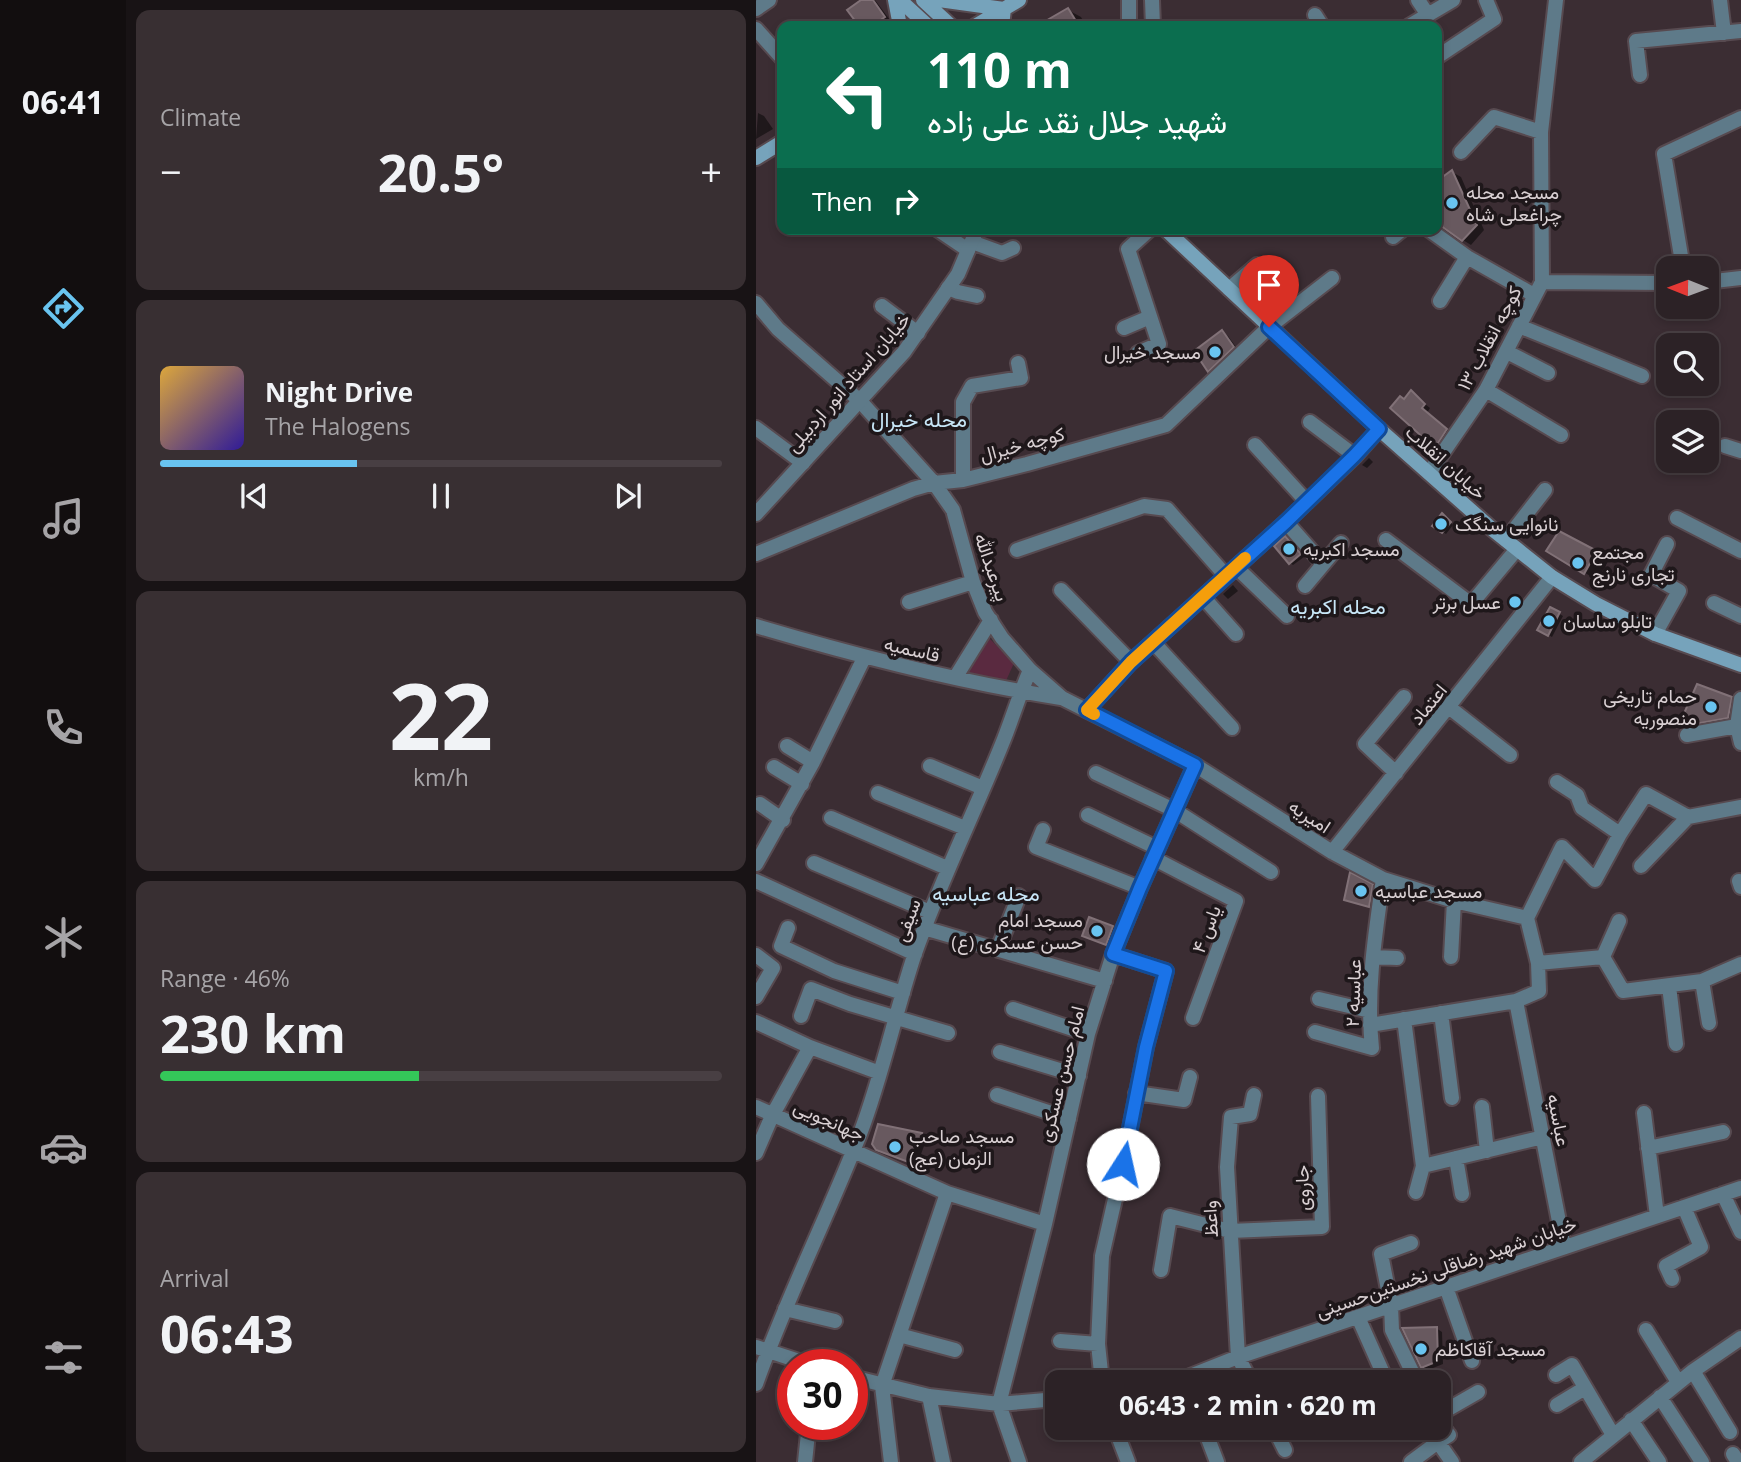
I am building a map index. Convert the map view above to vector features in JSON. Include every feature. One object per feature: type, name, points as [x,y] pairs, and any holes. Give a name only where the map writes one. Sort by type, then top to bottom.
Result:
[{"type":"main road","points":[[897,0],[899,21]]},
{"type":"main road","points":[[897,0],[922,21]]},
{"type":"main road","points":[[923,0],[946,21]]},
{"type":"main road","points":[[939,0],[1004,9]]},
{"type":"main road","points":[[984,21],[1019,0]]},
{"type":"main road","points":[[1003,21],[1004,9]]},
{"type":"main road","points":[[756,158],[777,145]]},
{"type":"main road","name":"خیابان انقلاب","points":[[1171,235],[1379,429],[1511,545],[1552,577],[1596,604],[1655,634],[1741,665]]},
{"type":"street","points":[[756,9],[769,0]]},
{"type":"street","points":[[1129,0],[1129,21]]},
{"type":"street","points":[[1152,0],[1153,21]]},
{"type":"street","points":[[1418,0],[1429,15]]},
{"type":"street","points":[[1418,21],[1453,0]]},
{"type":"street","points":[[1442,54],[1494,19],[1486,0]]},
{"type":"street","name":"کوچه انقلاب ۱۳","points":[[1429,473],[1486,390],[1538,289],[1541,132],[1556,0]]},
{"type":"street","points":[[1720,0],[1724,33]]},
{"type":"street","points":[[756,29],[777,52]]},
{"type":"street","points":[[1640,75],[1636,41],[1741,31]]},
{"type":"street","points":[[1461,152],[1494,117],[1541,132]]},
{"type":"street","points":[[1681,256],[1664,154],[1741,118]]},
{"type":"street","points":[[1139,353],[1159,344],[1128,249],[1143,235]]},
{"type":"street","points":[[1436,235],[1467,257],[1538,289],[1656,284]]},
{"type":"street","points":[[973,240],[1002,253],[1013,248]]},
{"type":"street","name":"خیابان استاد انور اردبیلی","points":[[756,514],[860,401],[918,333],[958,274],[973,240]]},
{"type":"street","points":[[1440,301],[1467,257]]},
{"type":"street","points":[[1229,289],[1257,265]]},
{"type":"street","name":"کوچه خیرال","points":[[756,554],[913,489],[934,483],[963,480],[1166,425],[1269,327],[1332,278]]},
{"type":"street","points":[[1719,281],[1741,278]]},
{"type":"street","points":[[948,288],[977,296]]},
{"type":"street","name":"پیرعبدالله","points":[[756,303],[778,329],[860,401],[934,483],[953,510],[972,583],[1002,638],[1030,670],[1062,698],[1087,710]]},
{"type":"street","points":[[882,306],[918,333]]},
{"type":"street","points":[[1124,328],[1150,317]]},
{"type":"street","points":[[1519,327],[1642,376]]},
{"type":"street","points":[[1507,352],[1548,373]]},
{"type":"street","points":[[963,480],[963,402],[972,386],[1021,378],[1018,363]]},
{"type":"street","points":[[1486,390],[1561,435]]},
{"type":"street","points":[[1310,422],[1354,456]]},
{"type":"street","points":[[756,428],[803,463]]},
{"type":"street","points":[[1087,710],[1131,662],[1286,522],[1379,429]]},
{"type":"street","points":[[1255,445],[1307,502]]},
{"type":"street","points":[[1725,446],[1741,451]]},
{"type":"street","points":[[1386,540],[1471,604],[1545,490]]},
{"type":"street","points":[[1017,550],[1144,506],[1167,509],[1231,572],[1287,616]]},
{"type":"street","points":[[1677,518],[1741,551]]},
{"type":"street","points":[[1286,522],[1323,564]]},
{"type":"street","points":[[1305,586],[1340,543]]},
{"type":"street","points":[[1655,634],[1679,591],[1651,575],[1667,544]]},
{"type":"street","name":"اعتماد","points":[[1332,852],[1450,708],[1552,577]]},
{"type":"street","points":[[909,602],[972,583]]},
{"type":"street","points":[[1061,590],[1131,662]]},
{"type":"street","points":[[1203,597],[1236,634]]},
{"type":"street","points":[[1714,603],[1741,617]]},
{"type":"street","points":[[955,678],[991,620]]},
{"type":"street","name":"قاسمیه","points":[[756,626],[864,658],[1021,692],[1062,698]]},
{"type":"street","points":[[1154,643],[1232,728]]},
{"type":"street","points":[[756,864],[802,784],[864,658]]},
{"type":"street","name":"سیفی","points":[[762,1349],[785,1309],[853,1151],[930,912],[1004,739],[1030,670]]},
{"type":"street","points":[[1396,773],[1365,744],[1404,697]]},
{"type":"street","points":[[1741,699],[1737,726],[1741,743]]},
{"type":"street","points":[[1450,708],[1510,755]]},
{"type":"street","name":"امیریه","points":[[1087,710],[1195,765],[1332,852],[1383,879],[1454,901],[1527,918]]},
{"type":"street","points":[[1688,735],[1737,726]]},
{"type":"street","points":[[787,746],[813,762]]},
{"type":"street","name":"امام حسن عسکری","points":[[999,1404],[1045,1224],[1088,1034],[1113,954],[1195,765]]},
{"type":"street","points":[[930,766],[983,788]]},
{"type":"street","points":[[774,767],[802,784]]},
{"type":"street","points":[[1096,774],[1174,810],[1271,872]]},
{"type":"street","points":[[1558,782],[1577,795],[1582,808],[1620,834]]},
{"type":"street","points":[[878,793],[965,828]]},
{"type":"street","points":[[1318,999],[1370,1018],[1404,1019],[1516,1001],[1539,991],[1538,963],[1527,918],[1562,847],[1595,880],[1646,794],[1688,817]]},
{"type":"street","points":[[760,804],[783,820]]},
{"type":"street","points":[[1641,866],[1688,817],[1741,807]]},
{"type":"street","points":[[1088,815],[1155,853]]},
{"type":"street","points":[[831,818],[947,868]]},
{"type":"street","points":[[1043,830],[1035,847],[1140,888]]},
{"type":"street","name":"یاس ۴","points":[[1155,853],[1236,901],[1193,1018]]},
{"type":"street","points":[[814,863],[930,912]]},
{"type":"street","name":"عباسیه ۲","points":[[1315,1032],[1372,1048],[1370,1018],[1373,957],[1383,879]]},
{"type":"street","points":[[756,881],[915,954]]},
{"type":"street","points":[[998,949],[1019,896]]},
{"type":"street","points":[[1451,957],[1454,901]]},
{"type":"street","points":[[1603,957],[1619,921]]},
{"type":"street","points":[[788,928],[781,946],[834,971],[903,993]]},
{"type":"street","points":[[925,928],[1105,981]]},
{"type":"street","points":[[1101,1370],[1098,1344],[1102,1256],[1136,1093],[1166,971],[1113,954]]},
{"type":"street","points":[[756,956],[774,968],[756,998]]},
{"type":"street","points":[[1373,957],[1397,958]]},
{"type":"street","points":[[1538,963],[1603,957]]},
{"type":"street","points":[[1603,957],[1623,991],[1702,981],[1741,965]]},
{"type":"street","points":[[1702,981],[1709,1023]]},
{"type":"street","points":[[1669,986],[1676,1044]]},
{"type":"street","points":[[801,1016],[811,989],[948,1033]]},
{"type":"street","name":"عباسیه","points":[[1516,1001],[1564,1247]]},
{"type":"street","points":[[1013,1009],[1088,1034]]},
{"type":"street","points":[[1441,1013],[1452,1098]]},
{"type":"street","points":[[1404,1019],[1423,1166],[1416,1192]]},
{"type":"street","points":[[756,1022],[810,1047],[880,1073]]},
{"type":"street","points":[[756,1153],[772,1116],[810,1047]]},
{"type":"street","points":[[1000,1052],[1079,1076]]},
{"type":"street","points":[[1136,1093],[1184,1100],[1190,1077]]},
{"type":"street","points":[[997,1095],[1069,1119]]},
{"type":"street","name":"واعظ","points":[[1238,1357],[1227,1167],[1231,1117],[1250,1114],[1254,1095]]},
{"type":"street","name":"جاروی","points":[[1230,1231],[1322,1227],[1318,1097]]},
{"type":"street","name":"جهانجویی","points":[[756,1107],[947,1193],[1045,1224]]},
{"type":"street","points":[[1482,1107],[1487,1150]]},
{"type":"street","points":[[1644,1113],[1657,1216]]},
{"type":"street","points":[[1648,1148],[1723,1132]]},
{"type":"street","points":[[1423,1166],[1543,1137]]},
{"type":"street","points":[[1456,1158],[1462,1194]]},
{"type":"street","name":"خیابان شهید رضاقلی نخستین‌حسینی","points":[[1209,1370],[1238,1357],[1741,1188]]},
{"type":"street","points":[[891,1462],[882,1386],[947,1193]]},
{"type":"street","points":[[1723,1194],[1741,1232]]},
{"type":"street","points":[[1672,1279],[1665,1266],[1701,1247],[1684,1207]]},
{"type":"street","points":[[1161,1270],[1170,1216],[1230,1231]]},
{"type":"street","points":[[1411,1243],[1381,1254],[1391,1305],[1392,1330],[1411,1370]]},
{"type":"street","points":[[1446,1287],[1472,1361]]},
{"type":"street","points":[[785,1309],[835,1321]]},
{"type":"street","points":[[1358,1317],[1382,1370]]},
{"type":"street","points":[[1646,1331],[1678,1382]]},
{"type":"street","points":[[899,1335],[956,1350]]},
{"type":"street","points":[[1581,1462],[1678,1382],[1741,1338]]},
{"type":"street","points":[[1060,1341],[1098,1344]]},
{"type":"street","points":[[756,1384],[762,1349]]},
{"type":"street","points":[[1238,1357],[1245,1370]]},
{"type":"street","points":[[1556,1375],[1572,1365],[1613,1435]]},
{"type":"street","points":[[1693,1371],[1730,1432]]},
{"type":"street","points":[[868,1382],[929,1395],[999,1404],[1045,1400]]},
{"type":"street","points":[[1557,1405],[1585,1388]]},
{"type":"street","points":[[1451,1408],[1478,1392]]},
{"type":"street","points":[[929,1395],[943,1462]]},
{"type":"street","points":[[1660,1397],[1702,1462]]},
{"type":"street","points":[[999,1404],[1018,1462]]},
{"type":"street","points":[[1631,1420],[1659,1462]]},
{"type":"street","points":[[805,1462],[807,1440]]},
{"type":"street","points":[[1120,1440],[1128,1462]]},
{"type":"street","points":[[1209,1440],[1217,1462]]},
{"type":"street","points":[[1280,1440],[1285,1450]]},
{"type":"street","points":[[1411,1462],[1441,1440]]},
{"type":"street","points":[[1438,1442],[1452,1462]]},
{"type":"shaded area","points":[[986,635],[1014,663],[1005,683],[962,674]]},
{"type":"building","points":[[861,0],[873,0],[885,17],[879,21],[855,21],[847,10]]},
{"type":"building","points":[[1068,8],[1076,21],[1046,21]]},
{"type":"building","name":"مسجد محله چراغعلی شاه","points":[[1452,170],[1477,225],[1462,241],[1442,227],[1442,177]]},
{"type":"building","name":"مسجد خیرال","points":[[1222,330],[1234,347],[1208,372],[1194,351]]},
{"type":"building","points":[[1411,390],[1425,404],[1422,408],[1447,429],[1435,448],[1425,443],[1427,441],[1390,408],[1400,396],[1404,399]]},
{"type":"building","name":"نانوایی سنگک","points":[[1442,513],[1451,522],[1442,533],[1432,526]]},
{"type":"building","name":"مجتمع تجاری نارنج","points":[[1559,531],[1597,551],[1584,574],[1546,551]]},
{"type":"building","name":"مسجد اکبریه","points":[[1285,536],[1301,554],[1289,564],[1274,546]]},
{"type":"building","name":"تابلو ساسان","points":[[1550,607],[1560,612],[1548,636],[1537,630]]},
{"type":"building","name":"حمام تاریخی منصوریه","points":[[1697,684],[1732,697],[1728,718],[1678,727]]},
{"type":"building","name":"مسجد عباسیه","points":[[1350,872],[1373,884],[1369,907],[1344,900]]},
{"type":"building","name":"مسجد امام حسن عسکری (ع)","points":[[1089,917],[1113,926],[1106,945],[1082,936]]},
{"type":"building","name":"مسجد صاحب الزمان (عج)","points":[[878,1124],[922,1133],[911,1163],[876,1150],[872,1144]]},
{"type":"building","name":"مسجد آقاکاظم","points":[[1437,1327],[1438,1361],[1421,1368],[1402,1328]]},
{"type":"slow traffic","points":[[1094,714],[1087,710],[1131,662],[1245,558]]},
{"type":"place","name":"مسجد محله چراغعلی شاه","points":[[1452,203]]},
{"type":"place","name":"مسجد خیرال","points":[[1215,352]]},
{"type":"place","name":"نانوایی سنگک","points":[[1441,524]]},
{"type":"place","name":"مسجد اکبریه","points":[[1289,549]]},
{"type":"place","name":"مجتمع تجاری نارنج","points":[[1578,563]]},
{"type":"place","name":"عسل برتر","points":[[1515,602]]},
{"type":"place","name":"تابلو ساسان","points":[[1549,621]]},
{"type":"place","name":"حمام تاریخی منصوریه","points":[[1711,707]]},
{"type":"place","name":"مسجد عباسیه","points":[[1361,891]]},
{"type":"place","name":"مسجد امام حسن عسکری (ع)","points":[[1097,931]]},
{"type":"place","name":"مسجد صاحب الزمان (عج)","points":[[895,1147]]},
{"type":"place","name":"مسجد آقاکاظم","points":[[1421,1349]]},
{"type":"district","name":"محله خیرال","points":[[919,419]]},
{"type":"district","name":"محله اکبریه","points":[[1338,606]]},
{"type":"district","name":"محله عباسیه","points":[[986,893]]},
{"type":"route","points":[[1123,1164],[1146,1047],[1166,971],[1113,954],[1195,765],[1087,710],[1131,662],[1286,522],[1379,429],[1269,327]]}]
